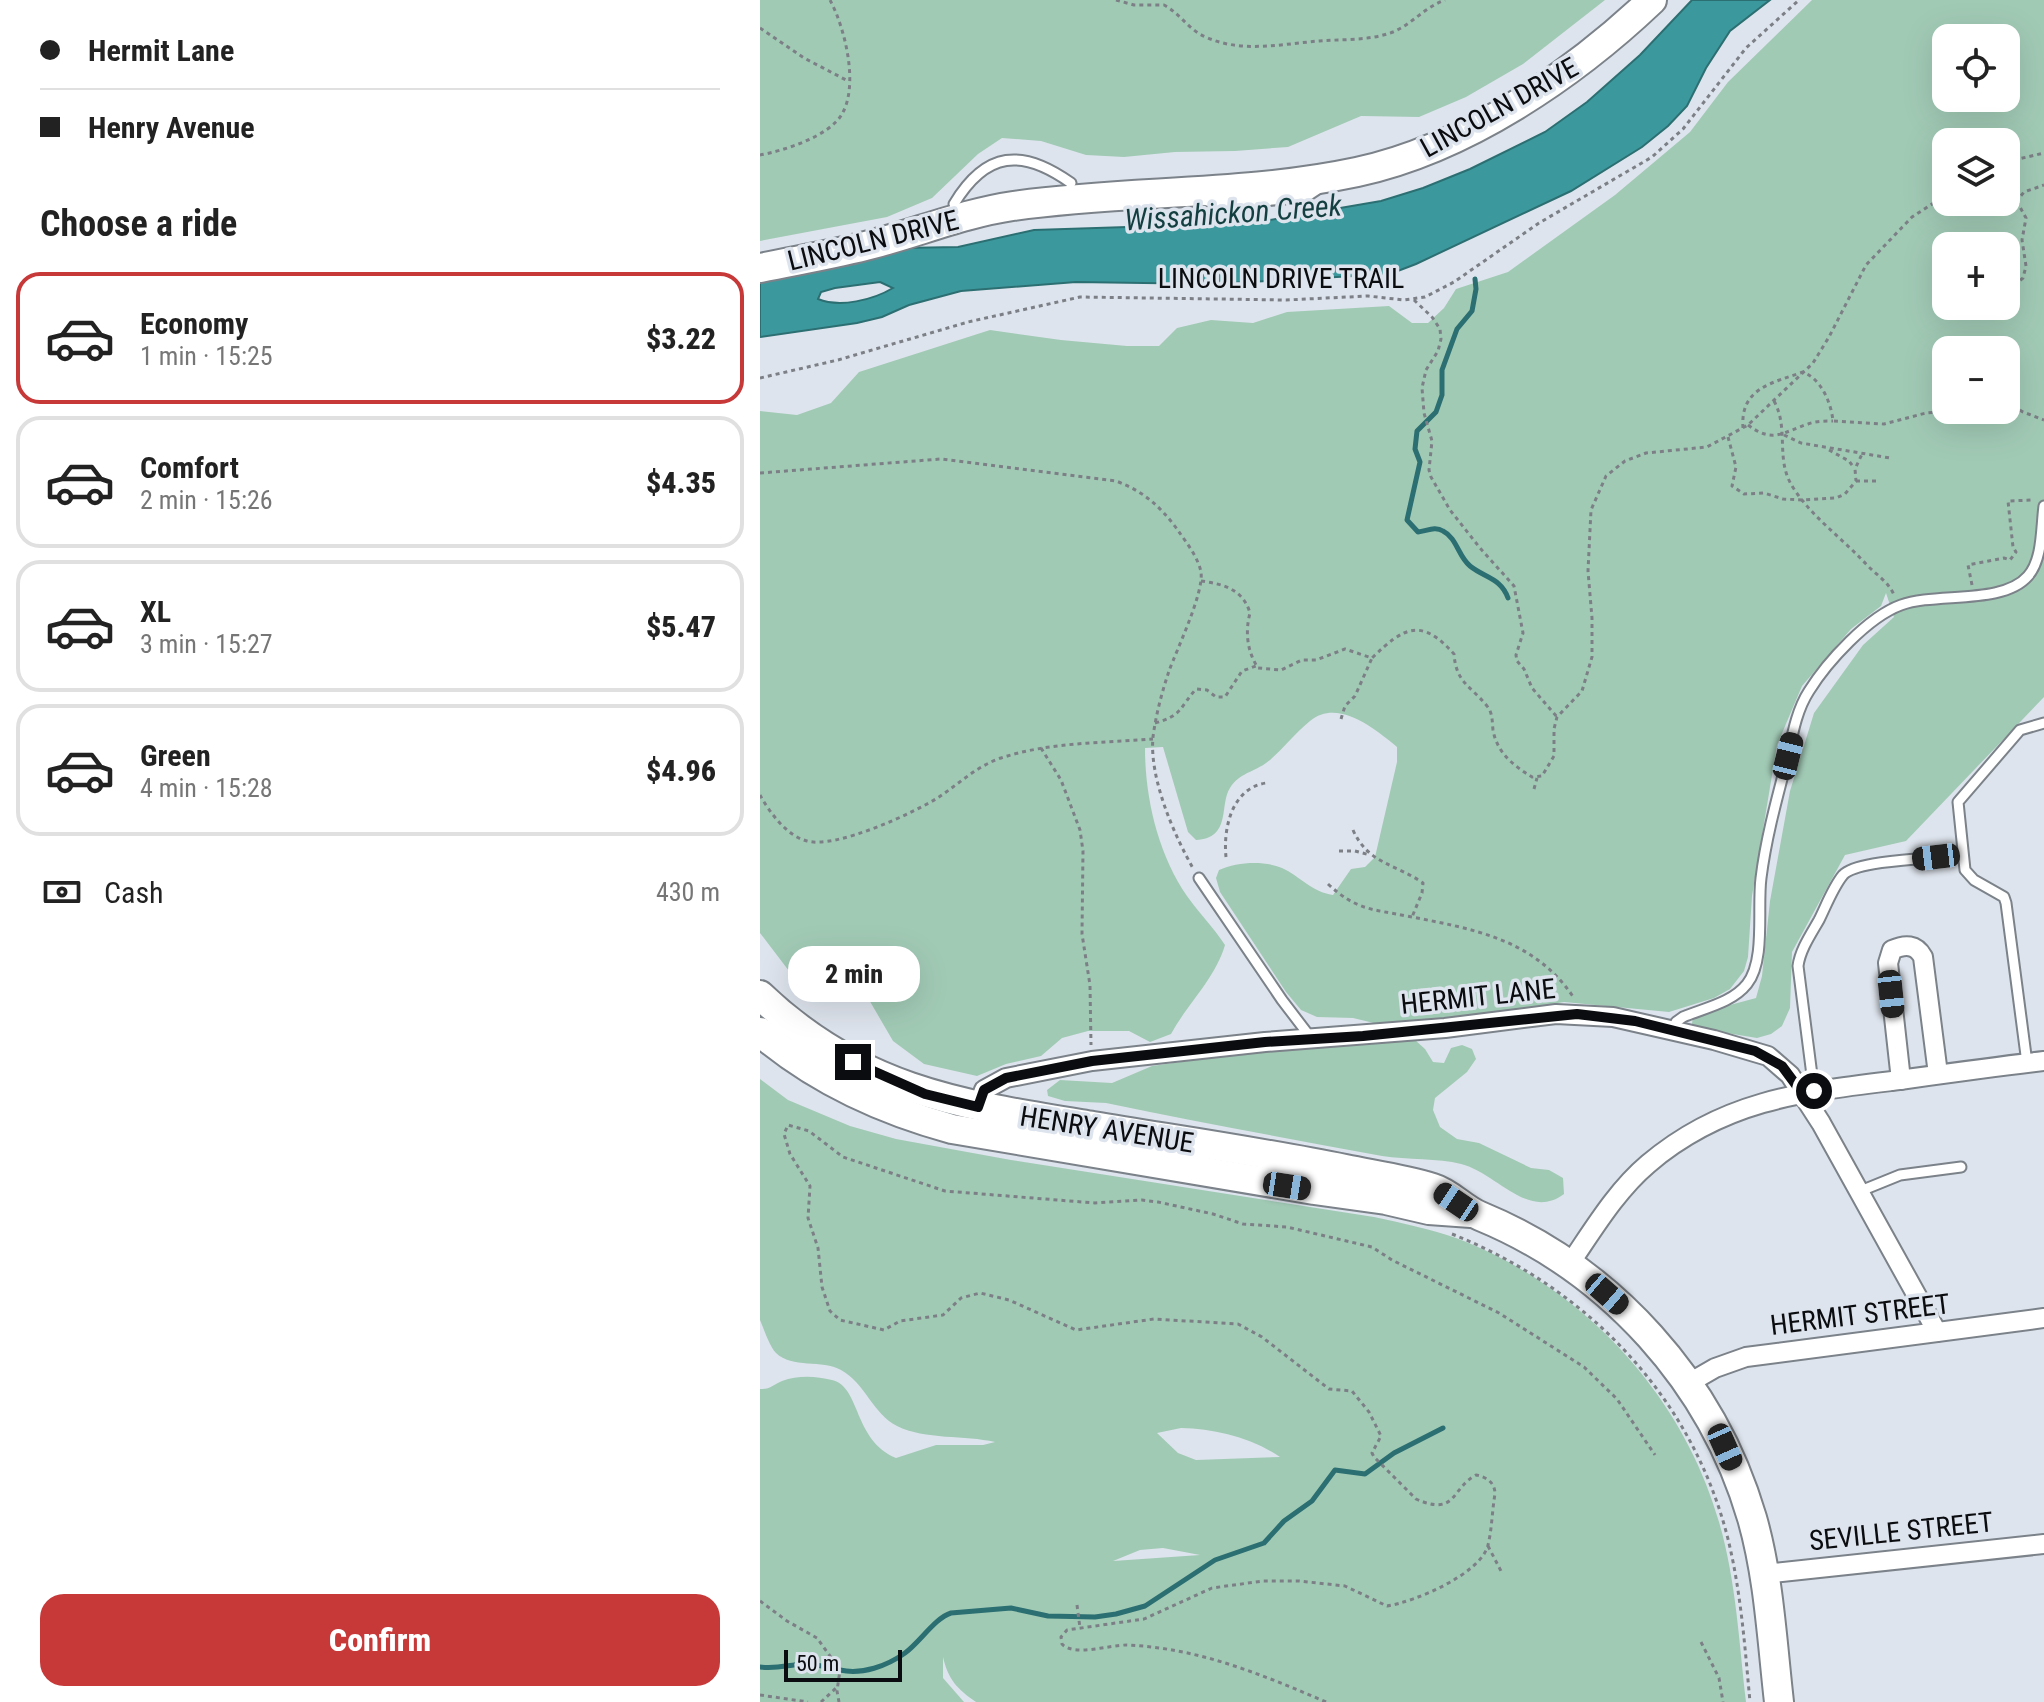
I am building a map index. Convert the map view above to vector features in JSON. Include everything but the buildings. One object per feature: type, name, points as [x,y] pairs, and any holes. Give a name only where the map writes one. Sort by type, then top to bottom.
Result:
[{"type":"main road","name":"LINCOLN DRIVE","points":[[760,254],[883,229],[989,193],[1017,187],[1280,166],[1365,152],[1449,121],[1547,63],[1581,39],[1625,0]]},
{"type":"main road","name":"LINCOLN DRIVE","points":[[760,268],[869,245],[1003,208],[1330,177],[1412,157],[1463,134],[1584,60],[1652,0]]},
{"type":"main road","name":"HENRY AVENUE","points":[[760,995],[805,1032],[865,1068],[925,1094],[978,1107],[1299,1160],[1415,1183],[1437,1189],[1474,1214],[1537,1244],[1569,1265],[1620,1305],[1664,1352],[1689,1383],[1733,1466],[1753,1520],[1764,1574],[1779,1702]]},
{"type":"main road","name":"HENRY AVENUE","points":[[760,1032],[801,1063],[842,1087],[910,1117],[952,1129],[1218,1175],[1386,1200],[1429,1210],[1474,1214]]},
{"type":"street","points":[[1901,1080],[1888,963],[1892,950],[1902,946],[1913,947],[1923,957],[1938,1074]]},
{"type":"street","name":"HERMIT LANE","points":[[978,1107],[984,1090],[1006,1078],[1092,1061],[1577,1014],[1613,1017],[1674,1031],[1768,1056],[1808,1092],[1858,1192],[1937,1332]]},
{"type":"street","points":[[1569,1265],[1631,1182],[1662,1153],[1697,1129],[1733,1112],[1808,1092],[2036,1062]]},
{"type":"street","name":"HERMIT STREET","points":[[1689,1383],[1723,1364],[1746,1357],[2044,1318]]},
{"type":"street","name":"SEVILLE STREET","points":[[1764,1574],[2044,1544]]},
{"type":"lane","points":[[1674,1031],[1676,1022],[1683,1017],[1736,995],[1750,980],[1757,954],[1759,895],[1764,862],[1786,761],[1803,702],[1822,673],[1859,633],[1882,614],[1899,606],[1932,598],[2002,591],[2027,578],[2035,564],[2044,506]]},
{"type":"lane","points":[[2036,1062],[2006,903],[2004,897],[1974,880],[1965,870],[1958,808],[1963,794],[2020,730],[2044,723]]},
{"type":"lane","points":[[1808,1092],[1798,966],[1811,933],[1848,872],[1870,865],[1936,857]]},
{"type":"lane","points":[[1199,878],[1311,1038]]},
{"type":"lane","points":[[1858,1192],[1900,1175],[1961,1167]]},
{"type":"path","points":[[760,155],[813,137],[837,121],[844,109],[848,81],[847,50],[840,19],[830,0]]},
{"type":"path","points":[[1116,0],[1134,5],[1164,5],[1193,31],[1208,38],[1254,47],[1389,34],[1445,0]]},
{"type":"path","name":"LINCOLN DRIVE TRAIL","points":[[760,378],[838,360],[968,322],[1080,297],[1286,300],[1368,296],[1414,300],[1454,282],[1539,223],[1652,157],[1683,129],[1746,48],[1799,0]]},
{"type":"path","points":[[760,28],[804,58],[848,81]]},
{"type":"path","points":[[2020,159],[2044,153]]},
{"type":"path","points":[[2020,197],[2024,192],[2044,185]]},
{"type":"path","points":[[1534,789],[1537,778],[1546,771],[1554,756],[1557,717],[1582,691],[1592,657],[1588,571],[1591,510],[1606,476],[1625,461],[1646,453],[1707,447],[1748,425],[1803,372],[1823,348],[1866,265],[1912,217],[1932,204]]},
{"type":"path","points":[[2020,208],[2026,218],[2022,240],[2026,266],[2020,280]]},
{"type":"path","points":[[1414,300],[1432,317],[1440,329],[1441,339],[1438,351],[1426,370],[1422,388],[1424,413],[1432,441],[1431,477],[1450,510],[1514,586],[1523,633],[1517,661],[1532,688],[1557,717]]},
{"type":"path","points":[[1743,429],[1742,417],[1749,399],[1760,389],[1803,372],[1816,379],[1821,386],[1833,421]]},
{"type":"path","points":[[1773,400],[1783,420],[1781,447],[1784,472],[1802,500],[1891,587],[1899,606]]},
{"type":"path","points":[[2020,410],[2044,420]]},
{"type":"path","points":[[1748,425],[1767,435],[1784,435],[1810,423],[1884,424],[1932,412]]},
{"type":"path","points":[[1784,435],[1801,443],[1890,458]]},
{"type":"path","points":[[1728,437],[1736,467],[1732,486],[1737,491],[1802,500],[1836,498],[1845,494],[1856,481],[1855,469],[1862,454]]},
{"type":"path","points":[[1825,448],[1849,461],[1855,469]]},
{"type":"path","points":[[760,473],[941,459],[1116,481],[1134,488],[1159,507],[1196,559],[1201,581],[1164,687],[1153,739],[1155,768],[1168,816],[1199,878]]},
{"type":"path","points":[[1856,481],[1876,481]]},
{"type":"path","points":[[1970,575],[1968,565],[2004,558],[2010,560],[2016,552],[2008,501],[2044,499]]},
{"type":"path","points":[[1201,581],[1231,588],[1244,599],[1250,613],[1246,624],[1247,636],[1256,666]]},
{"type":"path","points":[[1341,719],[1372,658],[1384,644],[1416,629],[1429,632],[1451,651],[1460,678],[1489,708],[1495,739],[1502,755],[1537,778]]},
{"type":"path","points":[[1155,723],[1169,720],[1179,713],[1196,689],[1225,697],[1242,671],[1256,666],[1281,670],[1302,660],[1316,660],[1345,649],[1372,658]]},
{"type":"path","points":[[760,795],[774,815],[797,837],[818,842],[850,836],[906,815],[941,796],[979,767],[1027,750],[1153,739]]},
{"type":"path","points":[[1041,748],[1061,780],[1080,830],[1083,851],[1082,934],[1090,985],[1092,1061]]},
{"type":"path","points":[[1226,857],[1225,830],[1234,807],[1250,788],[1266,783]]},
{"type":"path","points":[[1353,830],[1370,855]]},
{"type":"path","points":[[1339,851],[1370,855],[1423,883],[1412,917]]},
{"type":"path","points":[[1328,884],[1358,906],[1500,939],[1525,949],[1572,995],[1577,1014]]},
{"type":"path","points":[[1326,1702],[1265,1676],[1192,1653],[1126,1645],[1074,1651],[1062,1644],[1064,1633],[1080,1626],[1144,1619],[1212,1588],[1263,1581],[1345,1586],[1377,1603],[1399,1605],[1453,1580],[1471,1568],[1488,1546],[1495,1494],[1495,1487],[1490,1481],[1476,1475],[1451,1501],[1425,1503],[1406,1491],[1374,1457],[1372,1453],[1381,1436],[1357,1395],[1346,1390],[1329,1389],[1262,1337],[1238,1324],[1154,1319],[1076,1330],[1009,1300],[980,1293],[961,1298],[943,1315],[900,1321],[884,1330],[840,1320],[830,1311],[822,1287],[818,1248],[808,1218],[810,1186],[790,1154],[785,1128],[788,1125],[800,1127],[843,1157],[945,1191],[1095,1203],[1158,1202],[1243,1224],[1287,1227],[1372,1247],[1499,1313],[1584,1367],[1617,1399],[1655,1455]]},
{"type":"path","points":[[1449,1233],[1516,1263],[1586,1311],[1634,1359],[1677,1417],[1711,1483],[1728,1539],[1739,1595],[1750,1702]]},
{"type":"path","points":[[1488,1546],[1501,1571]]},
{"type":"path","points":[[760,1601],[817,1638],[825,1647],[840,1670],[839,1702]]},
{"type":"path","points":[[1077,1608],[1080,1626]]},
{"type":"path","points":[[1701,1642],[1719,1678],[1723,1702]]},
{"type":"path","points":[[821,1702],[839,1686]]},
{"type":"path","points":[[760,1695],[808,1702]]},
{"type":"green space","points":[[760,0],[1605,0],[1523,64],[1466,97],[1419,117],[1361,116],[1288,147],[1124,157],[1086,155],[1041,141],[1002,138],[978,154],[932,198],[887,217],[760,241]]},
{"type":"green space","points":[[1812,0],[2044,0],[2044,697],[1906,841],[1845,855],[1792,952],[1790,1008],[1782,1026],[1771,1034],[1757,1038],[1702,1029],[1692,1024],[1693,1015],[1756,998],[1790,791],[1814,713],[1863,645],[1894,617],[1886,593],[1881,606],[1851,629],[1802,686],[1777,745],[1752,896],[1748,957],[1744,971],[1730,989],[1714,998],[1669,1012],[1564,1002],[1470,1017],[1378,1024],[1353,1018],[1317,1017],[1301,1010],[1220,892],[1216,878],[1219,870],[1226,867],[1267,864],[1282,868],[1313,888],[1333,895],[1351,869],[1365,867],[1375,857],[1397,762],[1397,747],[1356,719],[1332,713],[1310,721],[1270,760],[1234,783],[1227,795],[1220,827],[1207,838],[1196,840],[1188,832],[1163,747],[1145,748],[1151,806],[1168,862],[1187,896],[1225,945],[1215,969],[1171,1034],[1150,1042],[1129,1031],[1088,1031],[1062,1038],[1041,1056],[1006,1064],[977,1076],[924,1064],[893,1041],[861,986],[844,976],[803,979],[789,971],[760,933],[760,411],[797,415],[831,403],[859,372],[990,330],[1061,340],[1159,346],[1177,328],[1211,320],[1253,323],[1287,312],[1389,306],[1412,323],[1428,323],[1444,308],[1456,289],[1508,272],[1615,195],[1690,132],[1728,82]]},
{"type":"green space","points":[[1415,1040],[1433,1062],[1444,1063],[1451,1048],[1462,1045],[1472,1049],[1476,1059],[1467,1072],[1435,1098],[1433,1110],[1440,1127],[1457,1139],[1479,1143],[1531,1168],[1549,1170],[1563,1178],[1564,1194],[1551,1201],[1538,1202],[1525,1199],[1461,1164],[1382,1156],[1106,1103],[1065,1101],[1048,1096],[1047,1090],[1060,1080],[1112,1083],[1152,1066],[1286,1047],[1348,1041]]},
{"type":"green space","points":[[760,1079],[788,1100],[850,1126],[896,1139],[1374,1217],[1456,1238],[1502,1258],[1545,1284],[1585,1315],[1621,1350],[1653,1388],[1680,1430],[1702,1475],[1725,1544],[1746,1702],[976,1702],[954,1683],[943,1657],[943,1678],[964,1702],[760,1702],[760,1389],[801,1377],[832,1380],[848,1393],[872,1439],[882,1450],[896,1458],[936,1445],[995,1442],[932,1435],[897,1426],[841,1370],[790,1361],[776,1353],[760,1320]],"holes":[[[1181,1428],[1232,1435],[1280,1457],[1196,1460],[1178,1453],[1157,1433]],[[1163,1548],[1200,1555],[1113,1561],[1140,1550]]]},
{"type":"water","points":[[1692,0],[1770,0],[1730,31],[1706,68],[1687,106],[1642,147],[1571,191],[1390,274],[1212,284],[1076,282],[961,291],[857,323],[760,337],[760,278],[901,248],[958,247],[1034,230],[1252,223],[1381,201],[1423,188],[1545,132],[1587,102],[1640,55]],"holes":[[[880,282],[893,288],[856,301],[836,303],[818,299],[821,292],[835,288]]]},
{"type":"waterway","points":[[1475,279],[1472,311],[1457,329],[1442,370],[1442,395],[1436,412],[1417,431],[1415,449],[1420,462],[1407,520],[1418,532],[1437,529],[1448,534],[1466,562],[1497,582],[1508,598]]},
{"type":"waterway","points":[[760,1667],[808,1664],[848,1671],[874,1668],[905,1653],[939,1620],[951,1613],[1011,1608],[1048,1616],[1095,1617],[1145,1606],[1215,1560],[1264,1543],[1284,1521],[1312,1501],[1335,1470],[1365,1474],[1394,1453],[1443,1428]]},
{"type":"route","points":[[853,1062],[925,1094],[978,1107],[984,1090],[1006,1078],[1092,1061],[1577,1014],[1635,1021],[1755,1051],[1782,1066],[1802,1093],[1814,1091]]},
{"type":"water label","name":"Wissahickon Creek","points":[[1233,213]]}]
